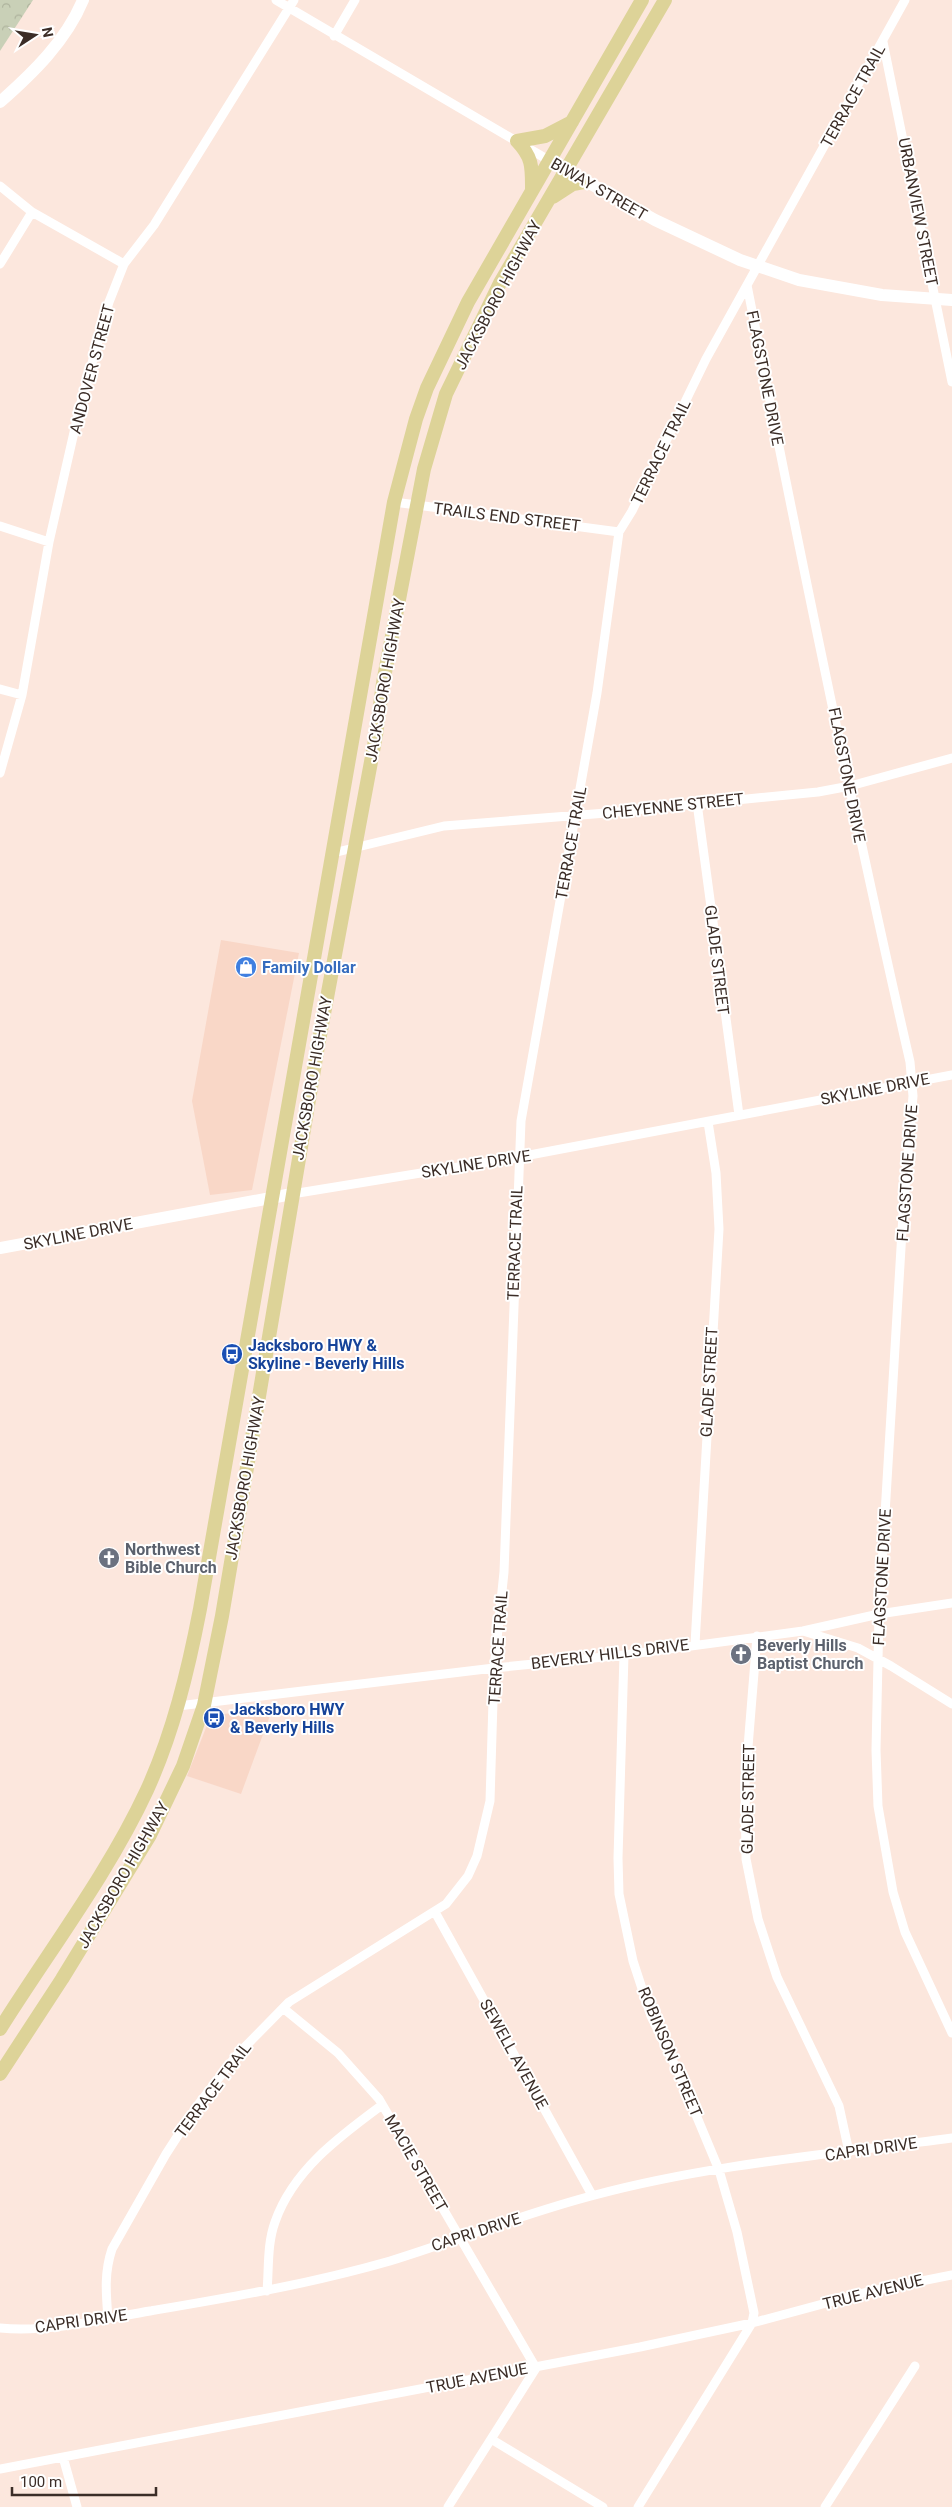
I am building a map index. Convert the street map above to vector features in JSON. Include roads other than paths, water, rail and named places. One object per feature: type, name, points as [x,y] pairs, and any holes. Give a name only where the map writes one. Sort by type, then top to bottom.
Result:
[{"type":"main road","name":"JACKSBORO HIGHWAY","points":[[0,2074],[62,1979],[150,1835],[183,1766],[204,1705],[219,1633],[292,1194],[380,703],[432,438],[446,394],[500,283],[665,0]]},
{"type":"main road","name":"JACKSBORO HIGHWAY","points":[[0,2029],[105,1866],[142,1799],[163,1750],[178,1706],[200,1609],[394,502],[416,419],[428,388],[468,302],[641,2]]},
{"type":"main road","points":[[641,2],[657,13]]},
{"type":"main road","points":[[516,141],[545,136],[573,122]]},
{"type":"main road","points":[[516,141],[527,152],[530,160],[532,191]]},
{"type":"main road","points":[[548,200],[572,184],[584,182]]},
{"type":"main road","points":[[360,699],[380,703]]},
{"type":"main road","points":[[225,1458],[248,1464]]},
{"type":"street","points":[[0,102],[43,62],[70,25],[83,0]]},
{"type":"street","name":"BIWAY STREET","points":[[276,0],[292,4],[334,36],[584,182],[655,220],[740,260],[799,280],[882,295],[952,300]]},
{"type":"street","points":[[334,36],[356,0]]},
{"type":"street","name":"TERRACE TRAIL","points":[[108,2318],[105,2283],[112,2249],[161,2163],[197,2106],[236,2056],[289,2002],[446,1904],[468,1876],[476,1856],[490,1801],[494,1668],[504,1572],[521,1121],[597,693],[620,532],[706,359],[906,0]]},
{"type":"street","name":"ANDOVER STREET","points":[[0,773],[22,695],[49,542],[93,353],[109,302],[124,264],[154,225],[292,4]]},
{"type":"street","name":"URBANVIEW STREET","points":[[883,42],[952,382]]},
{"type":"street","points":[[0,186],[32,212],[124,264]]},
{"type":"street","points":[[0,264],[32,212]]},
{"type":"street","name":"FLAGSTONE DRIVE","points":[[747,285],[790,505],[850,786],[857,828],[910,1062],[912,1082],[877,1658],[876,1750],[878,1806],[886,1860],[905,1932],[952,2033]]},
{"type":"street","name":"TRAILS END STREET","points":[[394,502],[620,532]]},
{"type":"street","points":[[0,526],[49,542]]},
{"type":"street","points":[[0,690],[22,695]]},
{"type":"street","name":"CHEYENNE STREET","points":[[333,853],[444,826],[576,815],[850,786],[952,758]]},
{"type":"street","name":"GLADE STREET","points":[[697,803],[739,1115]]},
{"type":"street","name":"SKYLINE DRIVE","points":[[0,1248],[292,1194],[519,1157],[952,1075]]},
{"type":"street","name":"GLADE STREET","points":[[695,1644],[719,1229],[718,1198],[708,1122]]},
{"type":"street","name":"BEVERLY HILLS DRIVE","points":[[178,1706],[204,1705],[494,1668],[624,1655],[803,1630],[879,1614],[952,1603]]},
{"type":"street","points":[[803,1630],[858,1648],[952,1704]]},
{"type":"street","name":"GLADE STREET","points":[[758,1636],[745,1784],[746,1859],[758,1919],[778,1977],[839,2106],[850,2152]]},
{"type":"street","name":"ROBINSON STREET","points":[[624,1655],[618,1858],[619,1894],[633,1961],[651,2016],[679,2074],[719,2170],[753,2298],[754,2313],[752,2323]]},
{"type":"street","name":"SEWELL AVENUE","points":[[435,1912],[592,2195]]},
{"type":"street","name":"MACIE STREET","points":[[283,2008],[338,2053],[382,2105],[536,2368]]},
{"type":"street","points":[[266,2291],[270,2243],[275,2222],[299,2177],[346,2132],[382,2105]]},
{"type":"street","name":"CAPRI DRIVE","points":[[0,2328],[33,2328],[108,2318],[311,2282],[365,2267],[592,2195],[637,2184],[719,2170],[952,2138]]},
{"type":"street","name":"TRUE AVENUE","points":[[0,2470],[536,2368],[752,2323],[868,2292],[952,2275]]},
{"type":"street","points":[[638,2507],[752,2323]]},
{"type":"street","points":[[825,2507],[915,2366]]},
{"type":"street","points":[[448,2507],[536,2368]]},
{"type":"street","points":[[491,2439],[603,2507]]},
{"type":"street","points":[[63,2457],[77,2507]]},
{"type":"place","name":"Family Dollar","points":[[246,967]]},
{"type":"place","name":"Jacksboro HWY & Skyline - Beverly Hills","points":[[232,1354]]},
{"type":"place","name":"Northwest Bible Church","points":[[109,1558]]},
{"type":"place","name":"Beverly Hills Baptist Church","points":[[741,1654]]},
{"type":"place","name":"Jacksboro HWY & Beverly Hills","points":[[214,1718]]}]
